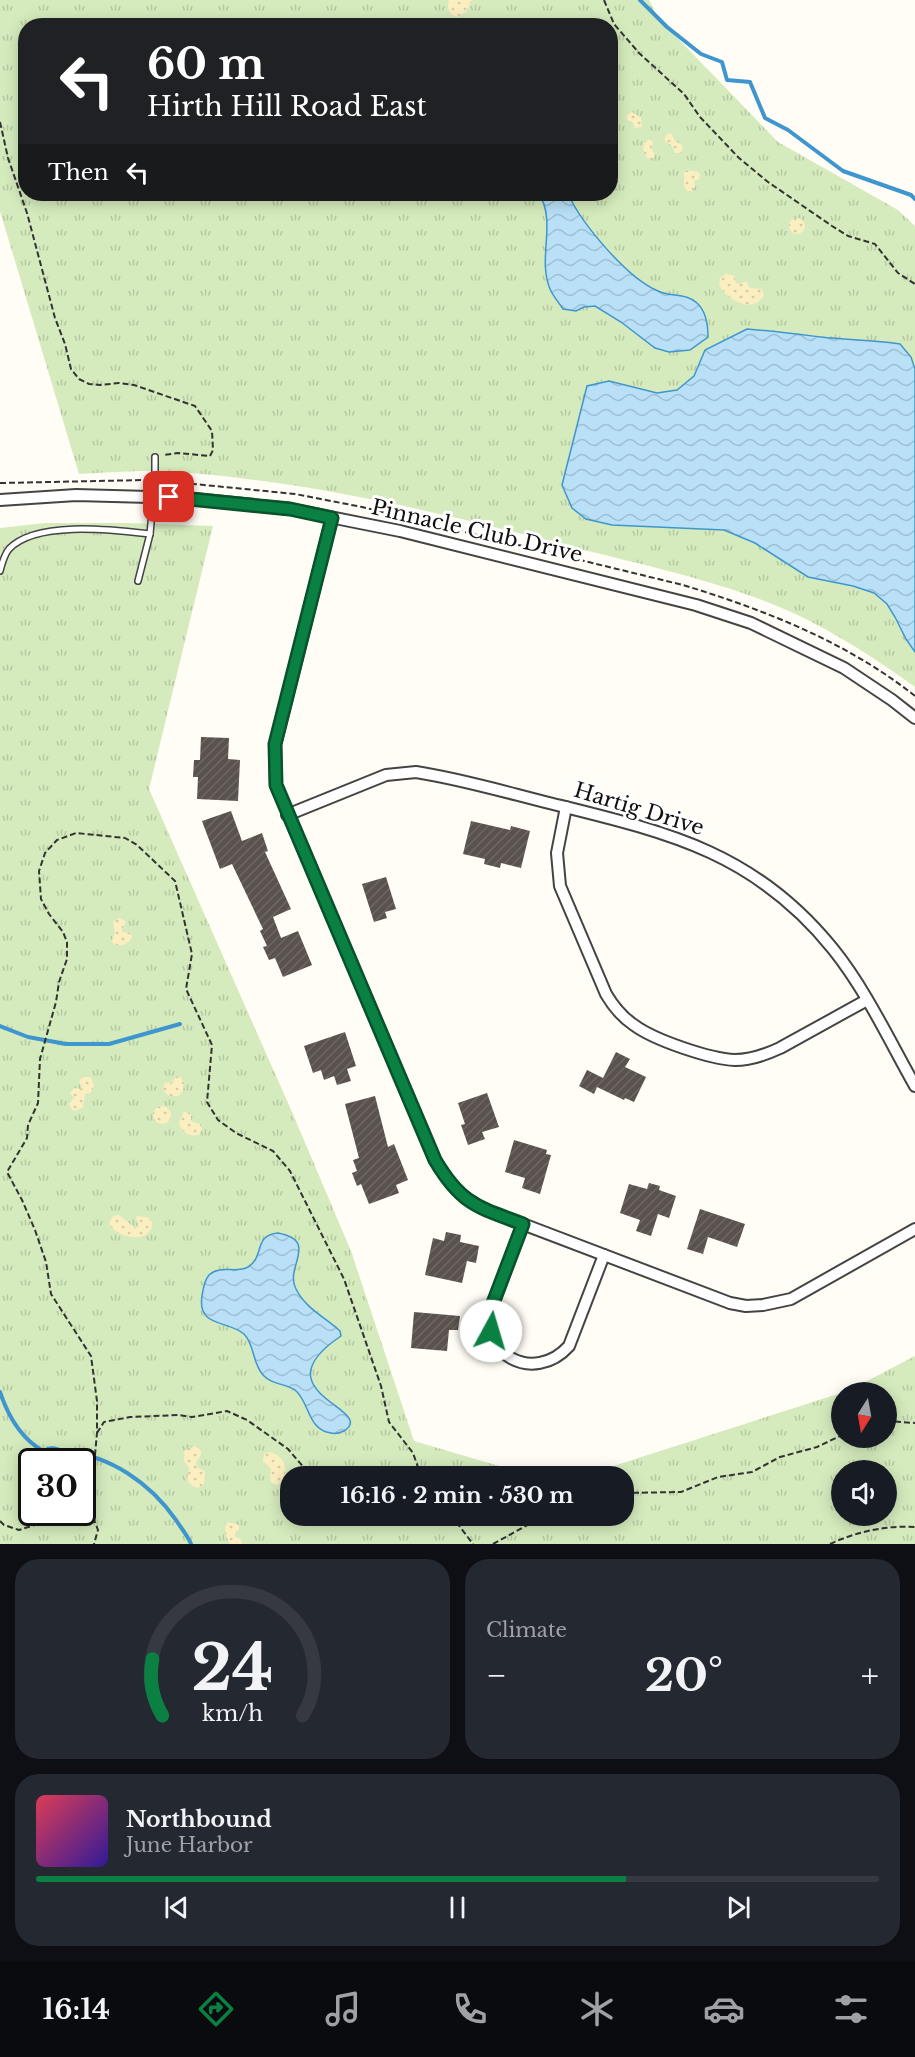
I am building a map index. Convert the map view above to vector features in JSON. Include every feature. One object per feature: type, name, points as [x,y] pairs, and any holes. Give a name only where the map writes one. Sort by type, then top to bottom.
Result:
[{"type":"street","name":"Pinnacle Club Drive","points":[[0,500],[76,495],[186,498],[290,509],[400,531],[696,605],[751,623],[843,668],[915,718]]},
{"type":"street","points":[[332,518],[275,744],[276,785],[435,1160],[452,1186],[461,1196],[486,1210],[730,1303],[746,1306],[791,1299],[915,1229]]},
{"type":"street","name":"Hartig Drive","points":[[287,815],[386,775],[416,771],[641,825],[708,849],[736,864],[771,888],[833,949],[867,1000],[915,1086]]},
{"type":"street","points":[[566,807],[557,853],[560,886],[606,994],[612,1004],[635,1026],[707,1056],[733,1060],[748,1059],[769,1054],[867,1000]]},
{"type":"street","points":[[523,1224],[489,1317],[493,1337],[499,1349],[517,1362],[538,1364],[545,1362],[558,1356],[569,1346],[604,1255]]},
{"type":"lane","points":[[138,580],[150,534],[154,457]]},
{"type":"lane","points":[[0,571],[3,560],[10,549],[37,533],[97,529],[150,534]]},
{"type":"path","points":[[604,0],[612,18]]},
{"type":"path","points":[[618,29],[639,53],[684,94],[700,117],[739,159],[776,188],[848,237],[875,244],[898,273],[915,284]]},
{"type":"path","points":[[0,122],[8,158],[18,187]]},
{"type":"path","points":[[23,201],[71,369],[79,379],[89,384],[119,383],[134,386],[195,406],[212,431],[213,450],[210,456],[178,453],[154,457]]},
{"type":"path","points":[[96,1448],[97,1401],[91,1356],[83,1340],[51,1294],[46,1262],[22,1200],[7,1172],[27,1138],[28,1125],[38,1103],[38,1075],[43,1049],[67,958],[67,942],[63,932],[41,899],[39,871],[45,853],[57,840],[76,833],[124,838],[136,844],[175,881],[192,954],[186,989],[212,1045],[207,1102],[218,1120],[236,1133],[273,1151],[290,1171],[344,1279],[381,1386],[389,1422],[413,1453],[418,1466]]},
{"type":"path","points":[[97,1433],[104,1422],[178,1414],[192,1417],[227,1411],[247,1419],[288,1449],[302,1466]]},
{"type":"path","points":[[897,1422],[915,1423]]},
{"type":"path","points":[[634,1493],[681,1492],[718,1477],[752,1472],[780,1457],[816,1447],[831,1440]]},
{"type":"path","points":[[0,1521],[4,1525],[19,1530],[31,1526]]},
{"type":"path","points":[[94,1544],[98,1530],[96,1525]]},
{"type":"path","points":[[459,1526],[473,1544]]},
{"type":"path","points":[[493,1544],[526,1526]]},
{"type":"path","points":[[830,1544],[870,1531],[896,1526],[915,1527]]},
{"type":"green space","points":[[0,0],[649,0],[658,18],[778,142],[898,210],[915,226],[915,687],[855,646],[791,612],[736,591],[648,566],[414,508],[266,481],[165,471],[79,474],[0,211]]},
{"type":"green space","points":[[45,523],[213,526],[149,789],[351,1251],[414,1441],[499,1466],[280,1466],[280,1526],[634,1526],[634,1466],[613,1466],[831,1396],[831,1448],[897,1448],[897,1382],[865,1382],[915,1356],[915,1544],[0,1544],[0,528]]},
{"type":"sand","points":[[449,0],[472,0],[466,12],[457,17],[449,10]]},
{"type":"sand","points":[[632,112],[641,118],[642,127],[635,128],[633,122],[627,120],[627,115]]},
{"type":"sand","points":[[669,133],[675,141],[682,145],[681,153],[675,153],[672,146],[665,141]]},
{"type":"sand","points":[[649,139],[653,142],[651,148],[655,155],[651,160],[646,157],[643,149],[645,142]]},
{"type":"sand","points":[[688,170],[698,172],[700,175],[699,179],[694,181],[693,191],[687,191],[684,186],[684,173]]},
{"type":"sand","points":[[797,218],[805,226],[797,234],[789,226]]},
{"type":"sand","points":[[727,273],[734,276],[736,283],[746,281],[750,288],[762,289],[764,295],[754,304],[747,305],[734,300],[719,284],[720,278]]},
{"type":"sand","points":[[118,918],[126,922],[122,932],[130,933],[132,937],[125,944],[116,945],[111,941],[115,933],[113,922]]},
{"type":"sand","points":[[179,1076],[184,1083],[182,1091],[178,1096],[169,1096],[163,1090],[164,1084],[168,1082],[172,1084],[175,1077]]},
{"type":"sand","points":[[82,1077],[91,1077],[94,1087],[90,1093],[85,1095],[83,1107],[76,1111],[72,1110],[69,1104],[74,1098],[70,1093],[74,1088],[82,1089],[79,1080]]},
{"type":"sand","points":[[162,1106],[168,1109],[171,1115],[168,1121],[162,1124],[156,1121],[153,1115],[156,1109]]},
{"type":"sand","points":[[184,1112],[191,1113],[191,1120],[201,1124],[202,1129],[199,1135],[189,1134],[182,1129],[179,1122]]},
{"type":"sand","points":[[119,1215],[135,1228],[139,1227],[137,1216],[147,1217],[152,1222],[151,1229],[141,1237],[119,1233],[109,1223],[113,1216]]},
{"type":"sand","points":[[194,1446],[201,1450],[196,1463],[197,1467],[205,1472],[204,1484],[198,1488],[192,1486],[187,1480],[189,1468],[184,1461],[184,1451]]},
{"type":"sand","points":[[274,1453],[283,1461],[285,1466],[280,1466],[280,1483],[274,1486],[270,1480],[271,1469],[263,1461],[264,1454]]},
{"type":"sand","points":[[228,1522],[239,1525],[234,1536],[241,1539],[242,1544],[230,1544],[225,1530]]},
{"type":"water","points":[[542,201],[572,201],[594,234],[633,275],[658,291],[683,296],[697,303],[705,315],[708,337],[690,350],[669,352],[655,348],[621,322],[595,306],[584,307],[576,311],[563,309],[551,292],[547,277],[545,265],[547,228]]},
{"type":"water","points":[[747,329],[900,344],[911,357],[915,369],[915,652],[887,604],[874,593],[853,586],[808,577],[755,543],[724,530],[612,525],[586,519],[572,508],[562,485],[587,386],[609,381],[657,393],[677,390],[694,376],[705,350]]},
{"type":"water","points":[[278,1233],[297,1242],[299,1248],[294,1281],[300,1296],[340,1331],[341,1336],[318,1356],[311,1372],[314,1385],[324,1397],[346,1415],[350,1423],[341,1432],[331,1433],[317,1427],[304,1401],[295,1390],[270,1381],[259,1370],[248,1338],[237,1330],[215,1322],[204,1313],[203,1288],[209,1275],[218,1270],[238,1270],[248,1267],[256,1258],[265,1238]]},
{"type":"building","points":[[201,737],[229,738],[228,759],[240,760],[238,801],[197,799],[198,777],[193,777],[194,760],[200,760]]},
{"type":"building","points":[[231,811],[242,841],[262,833],[268,851],[265,852],[291,909],[273,917],[281,938],[298,931],[312,965],[283,977],[275,958],[269,960],[263,947],[267,946],[260,931],[263,929],[232,864],[220,869],[202,821]]},
{"type":"building","points":[[471,821],[510,830],[511,826],[530,831],[521,868],[501,863],[500,868],[484,864],[485,859],[463,854]]},
{"type":"building","points":[[386,877],[396,909],[385,912],[387,918],[374,922],[362,884]]},
{"type":"building","points":[[345,1032],[356,1066],[347,1069],[351,1081],[337,1085],[334,1076],[324,1080],[321,1070],[313,1073],[304,1046]]},
{"type":"building","points":[[616,1052],[630,1059],[625,1067],[646,1077],[634,1102],[625,1098],[624,1100],[597,1087],[594,1094],[579,1086],[587,1070],[603,1078]]},
{"type":"building","points":[[487,1093],[499,1127],[482,1132],[485,1139],[468,1145],[461,1125],[465,1124],[458,1103]]},
{"type":"building","points":[[375,1096],[388,1147],[394,1144],[408,1180],[396,1185],[399,1193],[369,1204],[361,1184],[357,1186],[352,1173],[357,1171],[353,1160],[359,1158],[345,1104]]},
{"type":"building","points":[[514,1140],[547,1150],[546,1154],[551,1155],[540,1194],[522,1188],[525,1178],[505,1172]]},
{"type":"building","points":[[649,1183],[660,1186],[659,1190],[676,1196],[669,1218],[658,1214],[651,1236],[636,1231],[640,1220],[620,1213],[629,1184],[647,1189]]},
{"type":"building","points":[[700,1209],[745,1224],[737,1247],[708,1237],[703,1254],[687,1249]]},
{"type":"building","points":[[446,1232],[461,1235],[460,1242],[479,1246],[476,1263],[467,1261],[462,1283],[425,1275],[433,1238],[444,1241]]},
{"type":"building","points":[[414,1312],[460,1316],[458,1330],[449,1330],[447,1351],[411,1348]]},
{"type":"waterway","points":[[640,0],[667,27],[701,54],[722,62],[727,80],[750,82],[765,118],[788,130],[843,171],[911,195],[915,199]]},
{"type":"waterway","points":[[0,1026],[28,1037],[66,1044],[109,1044],[180,1024]]},
{"type":"waterway","points":[[0,1392],[16,1426],[35,1446],[43,1451],[54,1448],[82,1454],[113,1465],[128,1474],[142,1483],[166,1507],[191,1544]]},
{"type":"route","points":[[169,497],[290,509],[332,518],[275,744],[276,785],[435,1160],[461,1196],[486,1210],[523,1224],[490,1311],[491,1331]]}]
